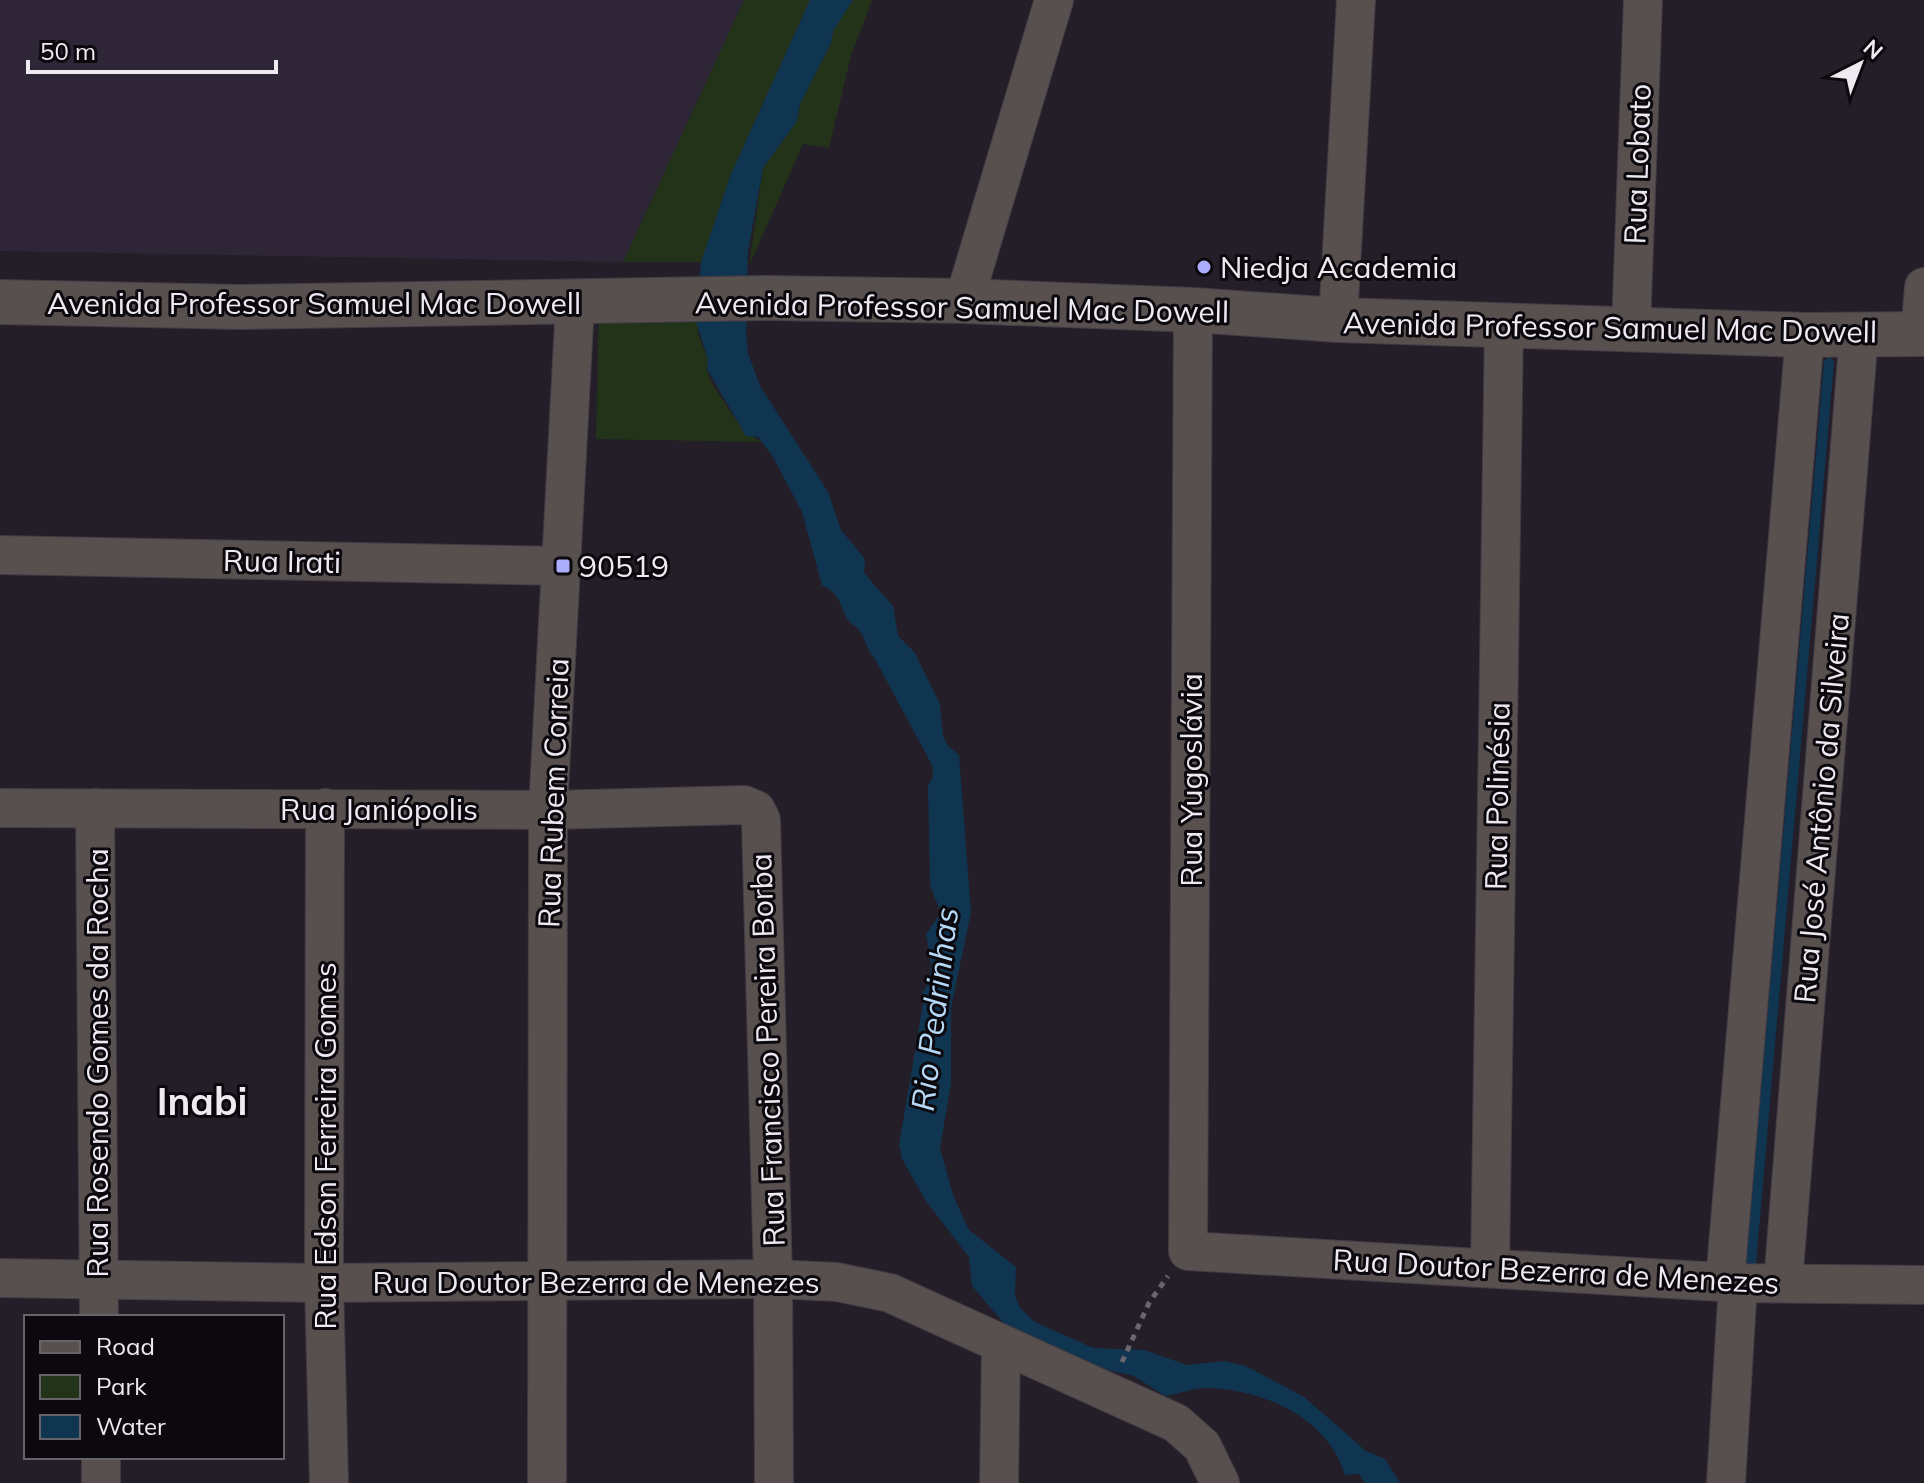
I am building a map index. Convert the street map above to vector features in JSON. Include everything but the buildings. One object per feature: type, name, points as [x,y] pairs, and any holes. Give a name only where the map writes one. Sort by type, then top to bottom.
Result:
[{"type":"street","points":[[964,301],[1054,0]]},
{"type":"street","points":[[1338,320],[1356,0]]},
{"type":"street","name":"Rua Lobato","points":[[1631,328],[1643,0]]},
{"type":"street","points":[[1922,334],[1924,287]]},
{"type":"street","name":"Avenida Professor Samuel Mac Dowell","points":[[0,302],[242,307],[575,304],[768,298],[964,301],[1193,310],[1338,320],[1805,335],[1922,334]]},
{"type":"street","name":"Rua Rubem Correia","points":[[547,1483],[548,810],[575,304]]},
{"type":"street","name":"Rua Yugoslávia","points":[[1188,1251],[1193,310]]},
{"type":"street","name":"Rua Polinésia","points":[[1490,1268],[1504,324]]},
{"type":"street","name":"Rua José Antônio da Silveira","points":[[1783,1283],[1859,333]]},
{"type":"street","name":"Rua José Antônio da Silveira","points":[[1726,1483],[1732,1282],[1805,335]]},
{"type":"street","name":"Rua Irati","points":[[0,555],[563,566]]},
{"type":"street","name":"Rua Janiópolis","points":[[0,808],[548,810],[744,805],[756,810]]},
{"type":"street","name":"Rua Rosendo Gomes da Rocha","points":[[95,808],[99,1315]]},
{"type":"street","name":"Rua Edson Ferreira Gomes","points":[[325,808],[324,1283],[329,1483]]},
{"type":"street","name":"Rua Francisco Pereira Borba","points":[[756,810],[761,820],[773,1279],[774,1483]]},
{"type":"street","name":"Rua Doutor Bezerra de Menezes","points":[[1188,1251],[1732,1282],[1924,1285]]},
{"type":"street","name":"Rua Doutor Bezerra de Menezes","points":[[0,1278],[324,1283],[773,1279],[837,1282],[890,1293],[1176,1423],[1202,1446],[1220,1483]]},
{"type":"street","points":[[999,1483],[1001,1346]]},
{"type":"street","points":[[101,1459],[101,1483]]},
{"type":"path","points":[[1118,1373],[1149,1303],[1164,1280]]},
{"type":"shaded area","points":[[0,0],[744,0],[623,262],[0,251]]},
{"type":"green space","points":[[744,0],[810,0],[731,174],[701,262],[623,262]]},
{"type":"green space","points":[[853,0],[872,0],[851,56],[829,148],[803,144],[749,266],[763,168],[797,121],[800,104],[831,43],[833,31]]},
{"type":"green space","points":[[697,305],[698,334],[708,359],[711,382],[742,429],[761,442],[596,439],[599,310]]},
{"type":"water","name":"Rio Pedrinhas","points":[[810,0],[853,0],[833,31],[831,43],[800,104],[797,121],[763,168],[748,251],[748,353],[760,386],[828,492],[841,530],[865,559],[864,573],[893,606],[898,636],[915,653],[940,704],[943,736],[948,746],[959,755],[971,912],[951,1008],[951,1083],[940,1148],[953,1195],[969,1230],[1016,1267],[1015,1295],[1020,1308],[1035,1322],[1093,1348],[1144,1350],[1187,1365],[1224,1361],[1246,1366],[1304,1397],[1366,1451],[1385,1459],[1400,1483],[1365,1483],[1359,1474],[1345,1475],[1336,1455],[1309,1423],[1271,1401],[1250,1394],[1207,1388],[1165,1396],[1134,1376],[1090,1366],[1007,1327],[972,1286],[969,1257],[926,1201],[902,1159],[899,1145],[923,1004],[922,993],[931,972],[926,934],[941,913],[930,885],[928,785],[933,777],[932,765],[861,633],[845,615],[837,597],[822,585],[802,512],[773,457],[758,437],[746,436],[707,369],[708,359],[696,322],[701,262],[731,174]]},
{"type":"waterway","points":[[1751,1264],[1829,363]]},
{"type":"place","name":"Niedja Academia","points":[[1204,267]]},
{"type":"place","name":"90519","points":[[563,566]]},
{"type":"district","name":"Inabi","points":[[202,1101]]}]
